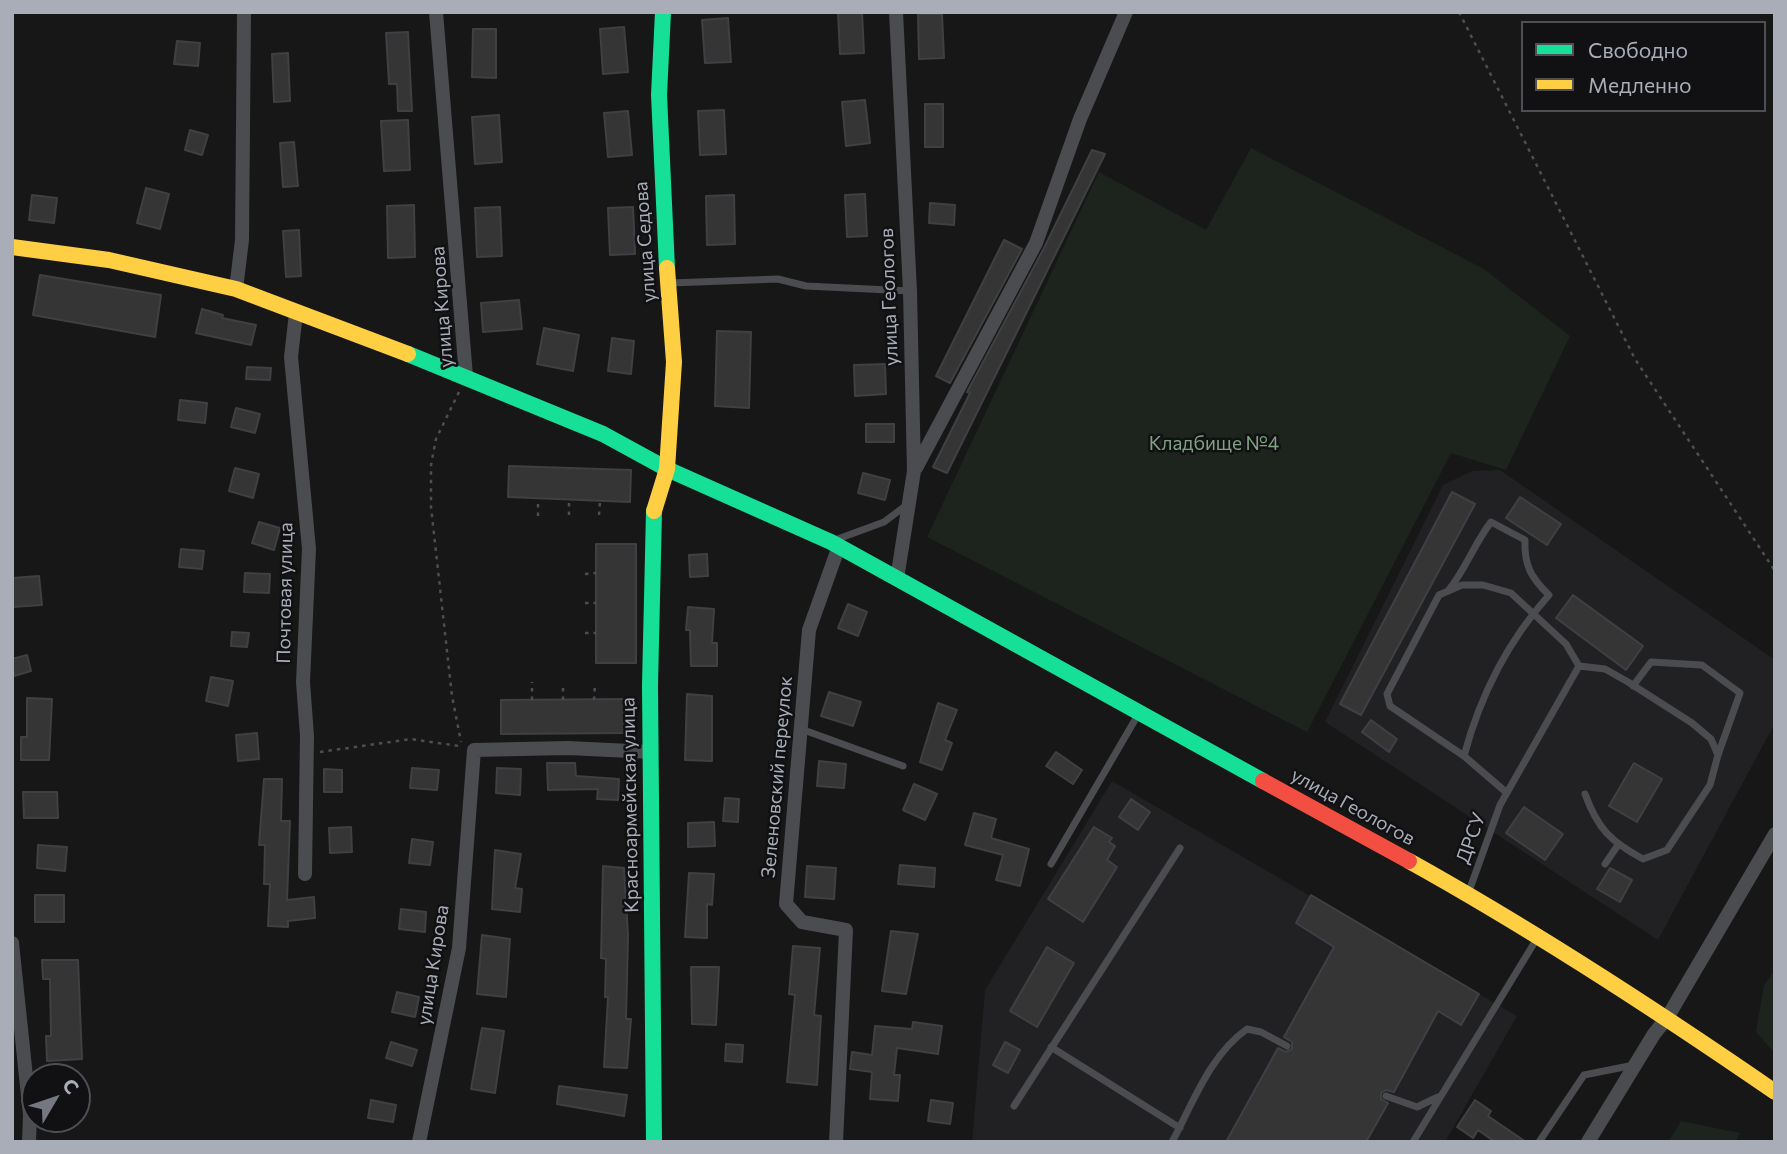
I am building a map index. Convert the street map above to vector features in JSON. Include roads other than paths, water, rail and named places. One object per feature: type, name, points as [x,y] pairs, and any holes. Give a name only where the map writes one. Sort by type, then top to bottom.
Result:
[{"type":"street","points":[[236,289],[242,240],[244,12]]},
{"type":"street","name":"улица Кирова","points":[[436,12],[466,376]]},
{"type":"street","name":"улица Седова","points":[[663,12],[659,95],[662,205],[674,362],[667,469]]},
{"type":"street","name":"улица Геологов","points":[[896,12],[911,291],[914,471],[912,501],[897,579]]},
{"type":"street","points":[[914,471],[1036,243],[1080,119],[1126,12]]},
{"type":"street","name":"улица Геологов","points":[[12,247],[109,260],[236,289],[466,376],[603,434],[667,469],[835,544],[1468,894],[1667,1018],[1775,1092]]},
{"type":"street","name":"Почтовая улица","points":[[296,313],[290,357],[309,549],[303,682],[307,736],[305,874]]},
{"type":"street","name":"Красноармейская улица","points":[[654,1142],[651,752],[653,514],[667,469]]},
{"type":"street","name":"Зеленовский переулок","points":[[835,544],[809,630],[786,904],[803,922],[846,930],[836,1142]]},
{"type":"street","name":"улица Кирова","points":[[419,1142],[459,948],[474,750],[568,748],[651,752]]},
{"type":"street","points":[[1588,1142],[1629,1065],[1667,1018],[1775,834]]},
{"type":"street","points":[[12,943],[30,1115],[29,1142]]},
{"type":"lane","points":[[669,284],[778,279],[806,286],[911,291]]},
{"type":"lane","points":[[835,544],[884,522],[912,501]]},
{"type":"lane","points":[[1448,592],[1467,563],[1473,544],[1491,522],[1525,540],[1524,557],[1532,579],[1549,595],[1497,666],[1478,705],[1464,756]]},
{"type":"lane","points":[[1507,793],[1464,756],[1390,706],[1387,694],[1439,596],[1462,586],[1483,585],[1511,593],[1566,644],[1580,666],[1605,669],[1692,723],[1711,739],[1718,755]]},
{"type":"lane","points":[[1585,794],[1595,822],[1618,845],[1643,859],[1667,850],[1710,785],[1740,693],[1702,665],[1651,662],[1633,686]]},
{"type":"lane","name":"ДРСУ","points":[[1468,894],[1489,830],[1507,793],[1580,666]]},
{"type":"lane","points":[[1051,863],[1139,712]]},
{"type":"lane","points":[[801,729],[903,766]]},
{"type":"lane","points":[[1605,863],[1618,845]]},
{"type":"lane","points":[[1014,1106],[1180,848]]},
{"type":"lane","points":[[1413,1142],[1539,937]]},
{"type":"lane","points":[[1172,1142],[1216,1061],[1231,1041],[1247,1030],[1261,1032],[1287,1046]]},
{"type":"lane","points":[[1051,1048],[1180,1128]]},
{"type":"lane","points":[[1539,1142],[1584,1075],[1629,1065]]},
{"type":"lane","points":[[1386,1096],[1422,1107],[1444,1092]]},
{"type":"park label","name":"Кладбище №4","points":[[1214,444]]}]
